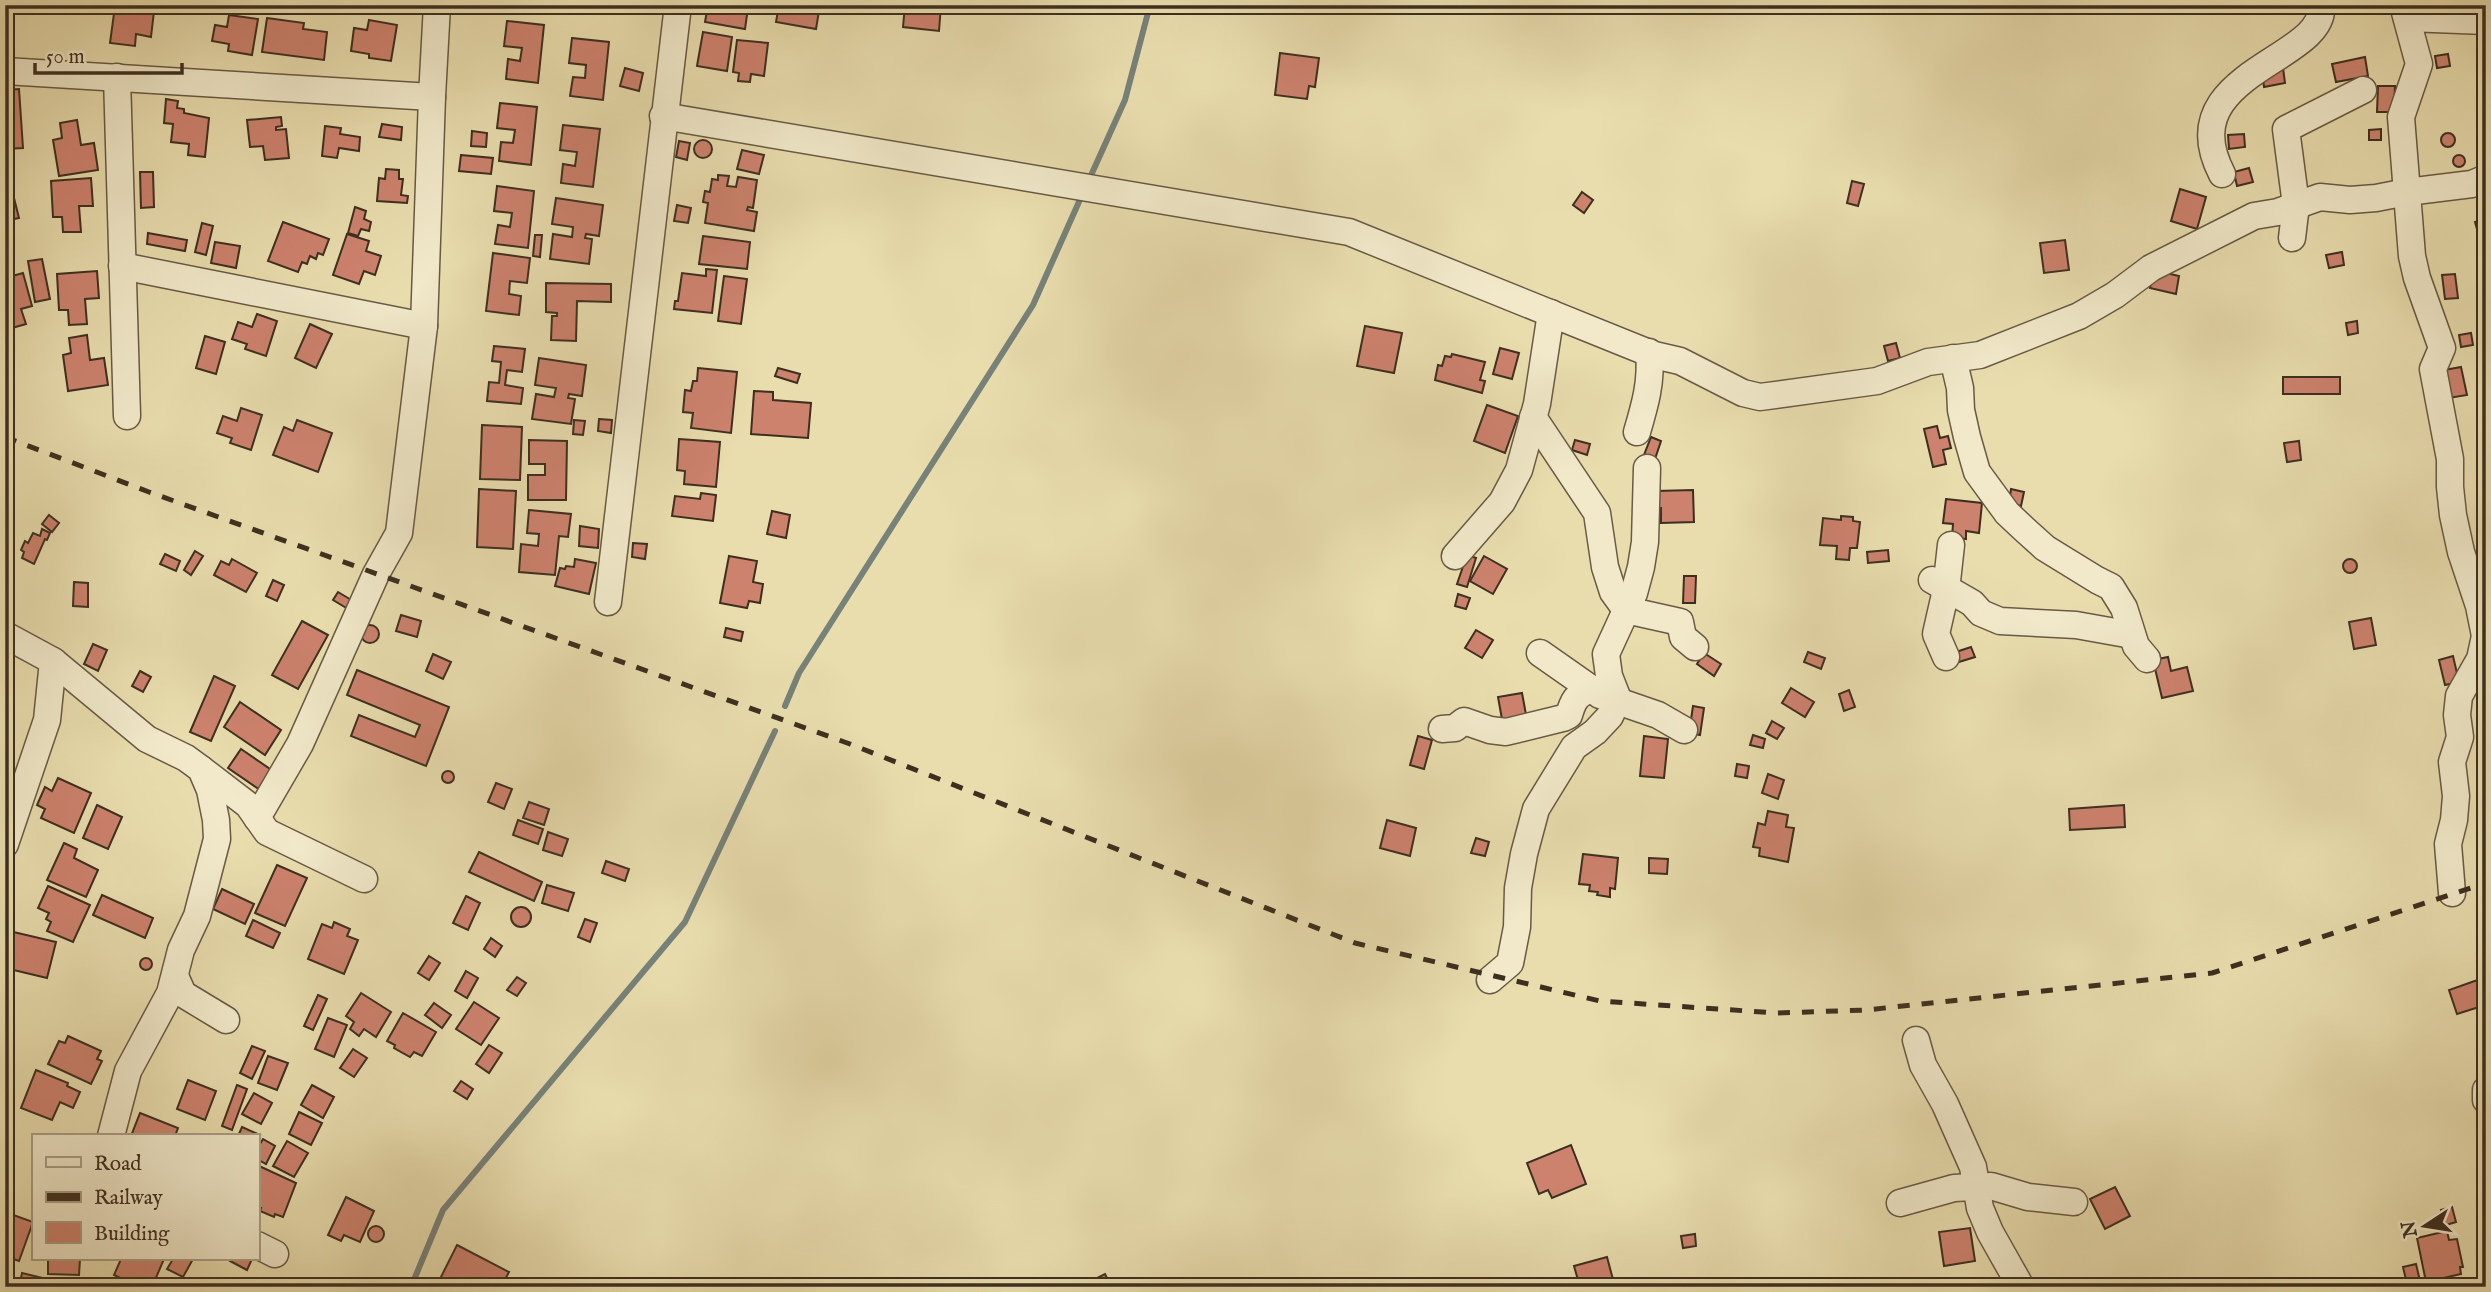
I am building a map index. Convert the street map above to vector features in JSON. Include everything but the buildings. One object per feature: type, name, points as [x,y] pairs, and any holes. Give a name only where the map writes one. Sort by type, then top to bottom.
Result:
[{"type":"street","points":[[257,817],[300,744],[376,574],[399,533],[424,326],[438,5]]},
{"type":"street","points":[[608,602],[678,5]]},
{"type":"street","points":[[2222,174],[2212,155],[2211,136],[2225,96],[2254,71],[2300,41],[2315,27],[2320,17],[2320,5]]},
{"type":"street","points":[[2452,893],[2448,844],[2456,796],[2452,762],[2460,737],[2458,705],[2464,687],[2480,659],[2485,636],[2479,606],[2461,552],[2449,488],[2450,459],[2433,369],[2442,348],[2412,256],[2401,117],[2418,64],[2405,12],[2486,21]]},
{"type":"street","points":[[5,71],[432,97]]},
{"type":"street","points":[[117,77],[127,416]]},
{"type":"street","points":[[2292,237],[2296,205],[2286,128],[2363,90]]},
{"type":"street","points":[[663,116],[1349,232],[1648,352],[1680,361],[1742,393],[1760,397],[1877,381],[1928,362],[1980,355],[2079,316],[2177,253],[2205,242],[2254,216],[2278,212],[2320,197],[2350,200],[2472,184],[2486,178]]},
{"type":"street","points":[[122,266],[424,326]]},
{"type":"street","points":[[1455,556],[1502,502],[1519,470],[1533,417],[1551,313]]},
{"type":"street","points":[[1637,432],[1649,392],[1651,372],[1648,352]]},
{"type":"street","points":[[1953,358],[1960,388],[1961,410],[1977,472],[2007,513],[2045,548],[2111,587],[2124,608],[2136,646],[2147,659]]},
{"type":"street","points":[[1533,417],[1597,513],[1605,567],[1613,592],[1626,610],[1680,622],[1683,637],[1695,647]]},
{"type":"street","points":[[1490,980],[1510,963],[1517,927],[1518,888],[1536,809],[1574,747],[1595,732],[1610,716],[1618,699],[1609,676],[1606,654],[1626,610],[1641,567],[1646,542],[1644,517],[1647,468]]},
{"type":"street","points":[[1946,657],[1937,634],[1939,585],[1951,545]]},
{"type":"street","points":[[1939,585],[1972,603],[1981,613],[2000,621],[2076,625],[2133,635]]},
{"type":"street","points":[[5,635],[53,661],[147,739],[186,758],[201,769],[248,805],[267,832],[364,878]]},
{"type":"street","points":[[1540,653],[1600,695],[1658,715],[1684,730]]},
{"type":"street","points":[[5,844],[10,816],[47,720],[53,661]]},
{"type":"street","points":[[1442,729],[1455,728],[1464,722],[1506,732],[1563,718],[1569,715],[1578,694],[1590,689]]},
{"type":"street","points":[[112,1134],[128,1071],[170,993],[181,950],[197,916],[217,839],[213,803],[201,769]]},
{"type":"street","points":[[175,976],[183,994],[226,1020]]},
{"type":"street","points":[[1916,1040],[1923,1065],[1945,1104],[1968,1156],[1978,1188],[1980,1208],[1990,1232],[2021,1287]]},
{"type":"street","points":[[2486,1090],[2486,1100]]},
{"type":"street","points":[[1900,1203],[1954,1188],[1991,1186],[2006,1193],[2074,1202]]},
{"type":"waterway","points":[[1088,182],[1125,100],[1150,5]]},
{"type":"waterway","points":[[785,706],[799,673],[1033,305],[1082,195]]},
{"type":"waterway","points":[[411,1287],[443,1210],[685,922],[775,731]]},
{"type":"railway","points":[[5,437],[149,492],[850,744],[1355,943],[1600,1001],[1777,1013],[1866,1010],[2212,973],[2486,883]]}]
